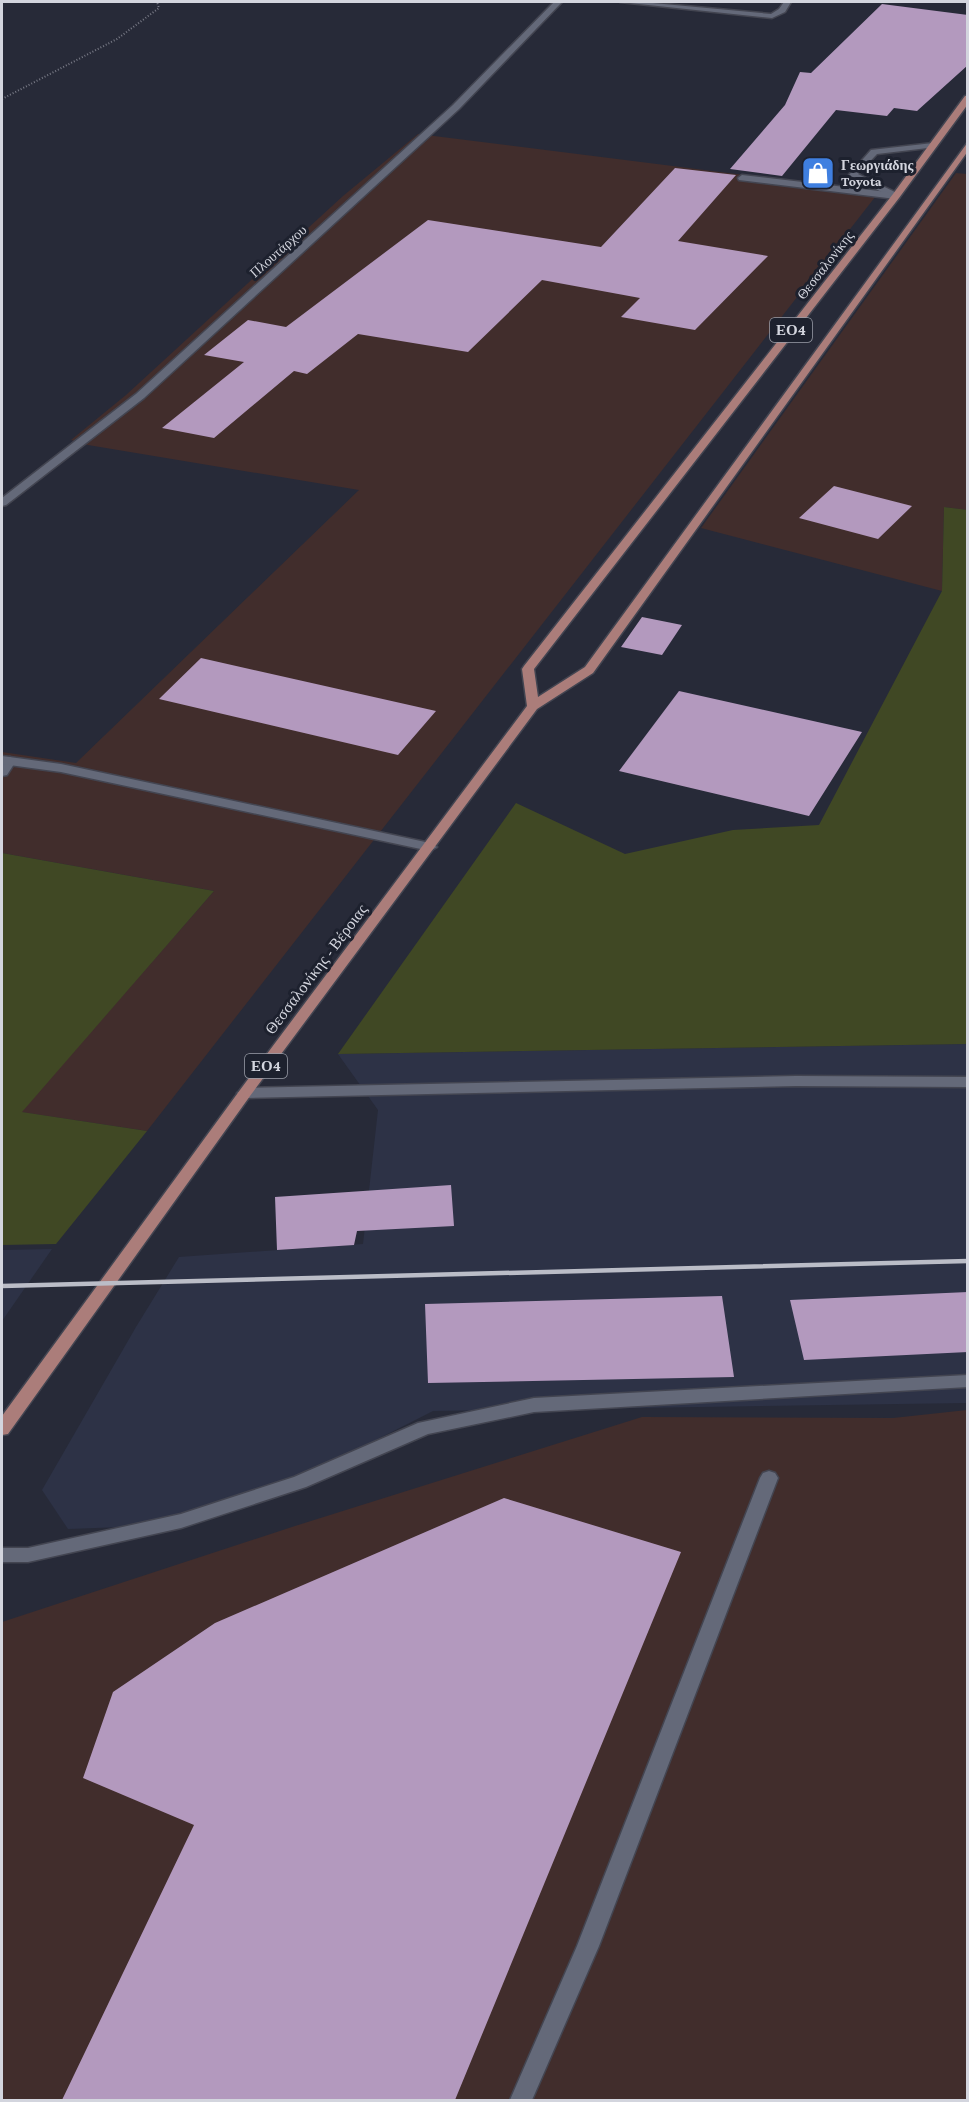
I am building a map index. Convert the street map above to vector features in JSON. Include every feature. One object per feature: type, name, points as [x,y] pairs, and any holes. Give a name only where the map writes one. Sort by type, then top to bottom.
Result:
[{"type":"main road","name":"Θεσσαλονίκης","points":[[533,706],[528,669],[896,196],[968,98]]},
{"type":"main road","name":"Θεσσαλονίκης - Βέροιας","points":[[2,1429],[245,1093],[533,706],[589,670],[968,144]]},
{"type":"street","name":"Πλουτάρχου","points":[[2,504],[140,396],[456,106],[558,2]]},
{"type":"street","points":[[624,2],[772,16],[782,10],[787,2]]},
{"type":"street","points":[[896,196],[854,175],[874,152],[933,145]]},
{"type":"street","points":[[742,178],[896,196]]},
{"type":"street","points":[[4,764],[61,768],[430,846]]},
{"type":"street","points":[[245,1093],[796,1082],[968,1082]]},
{"type":"street","points":[[2,1555],[28,1555],[181,1521],[300,1482],[424,1428],[534,1405],[968,1381]]},
{"type":"street","points":[[521,2100],[588,1946],[769,1478]]},
{"type":"path","points":[[2,99],[117,39],[159,8],[157,2]]},
{"type":"shaded area","points":[[418,134],[879,192],[147,1131],[21,1112],[214,891],[2,853],[2,752],[76,763],[359,490],[88,445],[71,440],[126,395],[343,196]]},
{"type":"shaded area","points":[[956,173],[967,174],[967,510],[944,507],[942,591],[701,528]]},
{"type":"shaded area","points":[[967,1044],[967,1403],[433,1411],[307,1475],[151,1526],[68,1529],[42,1490],[179,1257],[363,1244],[378,1110],[338,1054]]},
{"type":"shaded area","points":[[52,1249],[2,1321],[2,1250]]},
{"type":"shaded area","points":[[967,1410],[967,2100],[2,2100],[2,1622],[295,1526],[642,1417],[893,1418]]},
{"type":"green space","points":[[944,507],[968,510],[967,1044],[338,1054],[516,803],[625,854],[733,830],[819,825],[942,591]]},
{"type":"green space","points":[[2,853],[214,891],[22,1112],[147,1131],[56,1244],[2,1245]]},
{"type":"building","points":[[882,4],[968,15],[968,65],[917,111],[894,108],[887,116],[836,110],[782,176],[730,169],[785,105],[800,72],[811,73]]},
{"type":"building","points":[[675,168],[736,175],[678,241],[768,256],[695,330],[621,317],[640,298],[542,280],[468,352],[358,334],[307,374],[294,371],[214,438],[162,428],[244,362],[204,355],[248,320],[286,327],[428,220],[601,247]]},
{"type":"building","points":[[834,486],[912,506],[878,539],[799,518]]},
{"type":"building","points":[[642,617],[682,625],[662,655],[621,647]]},
{"type":"building","points":[[201,658],[436,711],[398,755],[159,699]]},
{"type":"building","points":[[679,691],[862,732],[809,816],[619,771]]},
{"type":"building","points":[[451,1185],[454,1226],[357,1231],[354,1245],[277,1250],[275,1197]]},
{"type":"building","points":[[968,1292],[968,1352],[804,1360],[790,1300]]},
{"type":"building","points":[[722,1296],[734,1377],[428,1383],[425,1304]]},
{"type":"building","points":[[504,1498],[681,1552],[455,2100],[62,2100],[194,1825],[83,1778],[113,1692],[215,1623]]},
{"type":"railway","points":[[2,1286],[968,1261]]},
{"type":"place","name":"Γεωργιάδης Toyota","points":[[818,173]]}]
